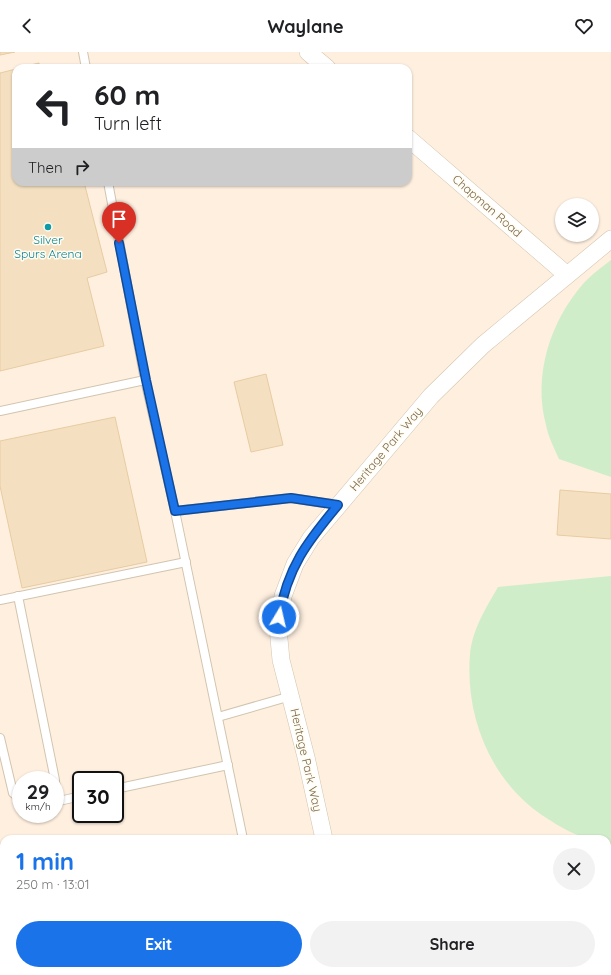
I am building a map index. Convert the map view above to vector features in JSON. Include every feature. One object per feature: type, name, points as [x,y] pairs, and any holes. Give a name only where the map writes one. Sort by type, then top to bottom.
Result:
[{"type":"street","points":[[308,52],[322,64]]},
{"type":"street","name":"Chapman Road","points":[[412,141],[567,275]]},
{"type":"street","name":"Heritage Park Way","points":[[323,835],[306,757],[281,660],[278,628],[283,596],[295,564],[311,538],[431,396],[483,345],[611,239]]},
{"type":"lane","points":[[83,52],[85,64]]},
{"type":"lane","points":[[109,186],[146,380],[186,562],[242,835]]},
{"type":"lane","points":[[0,411],[146,380]]},
{"type":"lane","points":[[175,511],[291,498],[338,505]]},
{"type":"lane","points":[[0,600],[186,562]]},
{"type":"lane","points":[[18,596],[53,771]]},
{"type":"lane","points":[[218,717],[291,696]]},
{"type":"lane","points":[[0,738],[12,789]]},
{"type":"lane","points":[[124,787],[228,765]]},
{"type":"shaded area","points":[[0,52],[611,52],[611,835],[0,835]]},
{"type":"green space","points":[[611,260],[611,477],[559,459],[547,429],[543,406],[542,387],[543,368],[547,350],[561,315],[583,284]]},
{"type":"green space","points":[[611,576],[611,835],[580,835],[548,819],[528,805],[511,788],[497,769],[486,748],[472,703],[470,655],[471,646],[480,620],[498,587]]},
{"type":"building","points":[[0,52],[15,52],[0,55]]},
{"type":"building","name":"Silver Spurs Arena","points":[[12,70],[12,186],[85,186],[107,272],[87,278],[104,346],[0,371],[0,73]]},
{"type":"building","points":[[266,374],[283,445],[251,452],[234,382]]},
{"type":"building","points":[[115,417],[147,562],[22,588],[0,486],[0,441]]},
{"type":"building","points":[[560,490],[611,494],[611,539],[557,535]]},
{"type":"place","name":"Silver Spurs Arena","points":[[48,227]]},
{"type":"route","points":[[119,243],[146,380],[175,511],[291,498],[338,505],[311,538],[295,564],[283,596],[279,617]]}]
